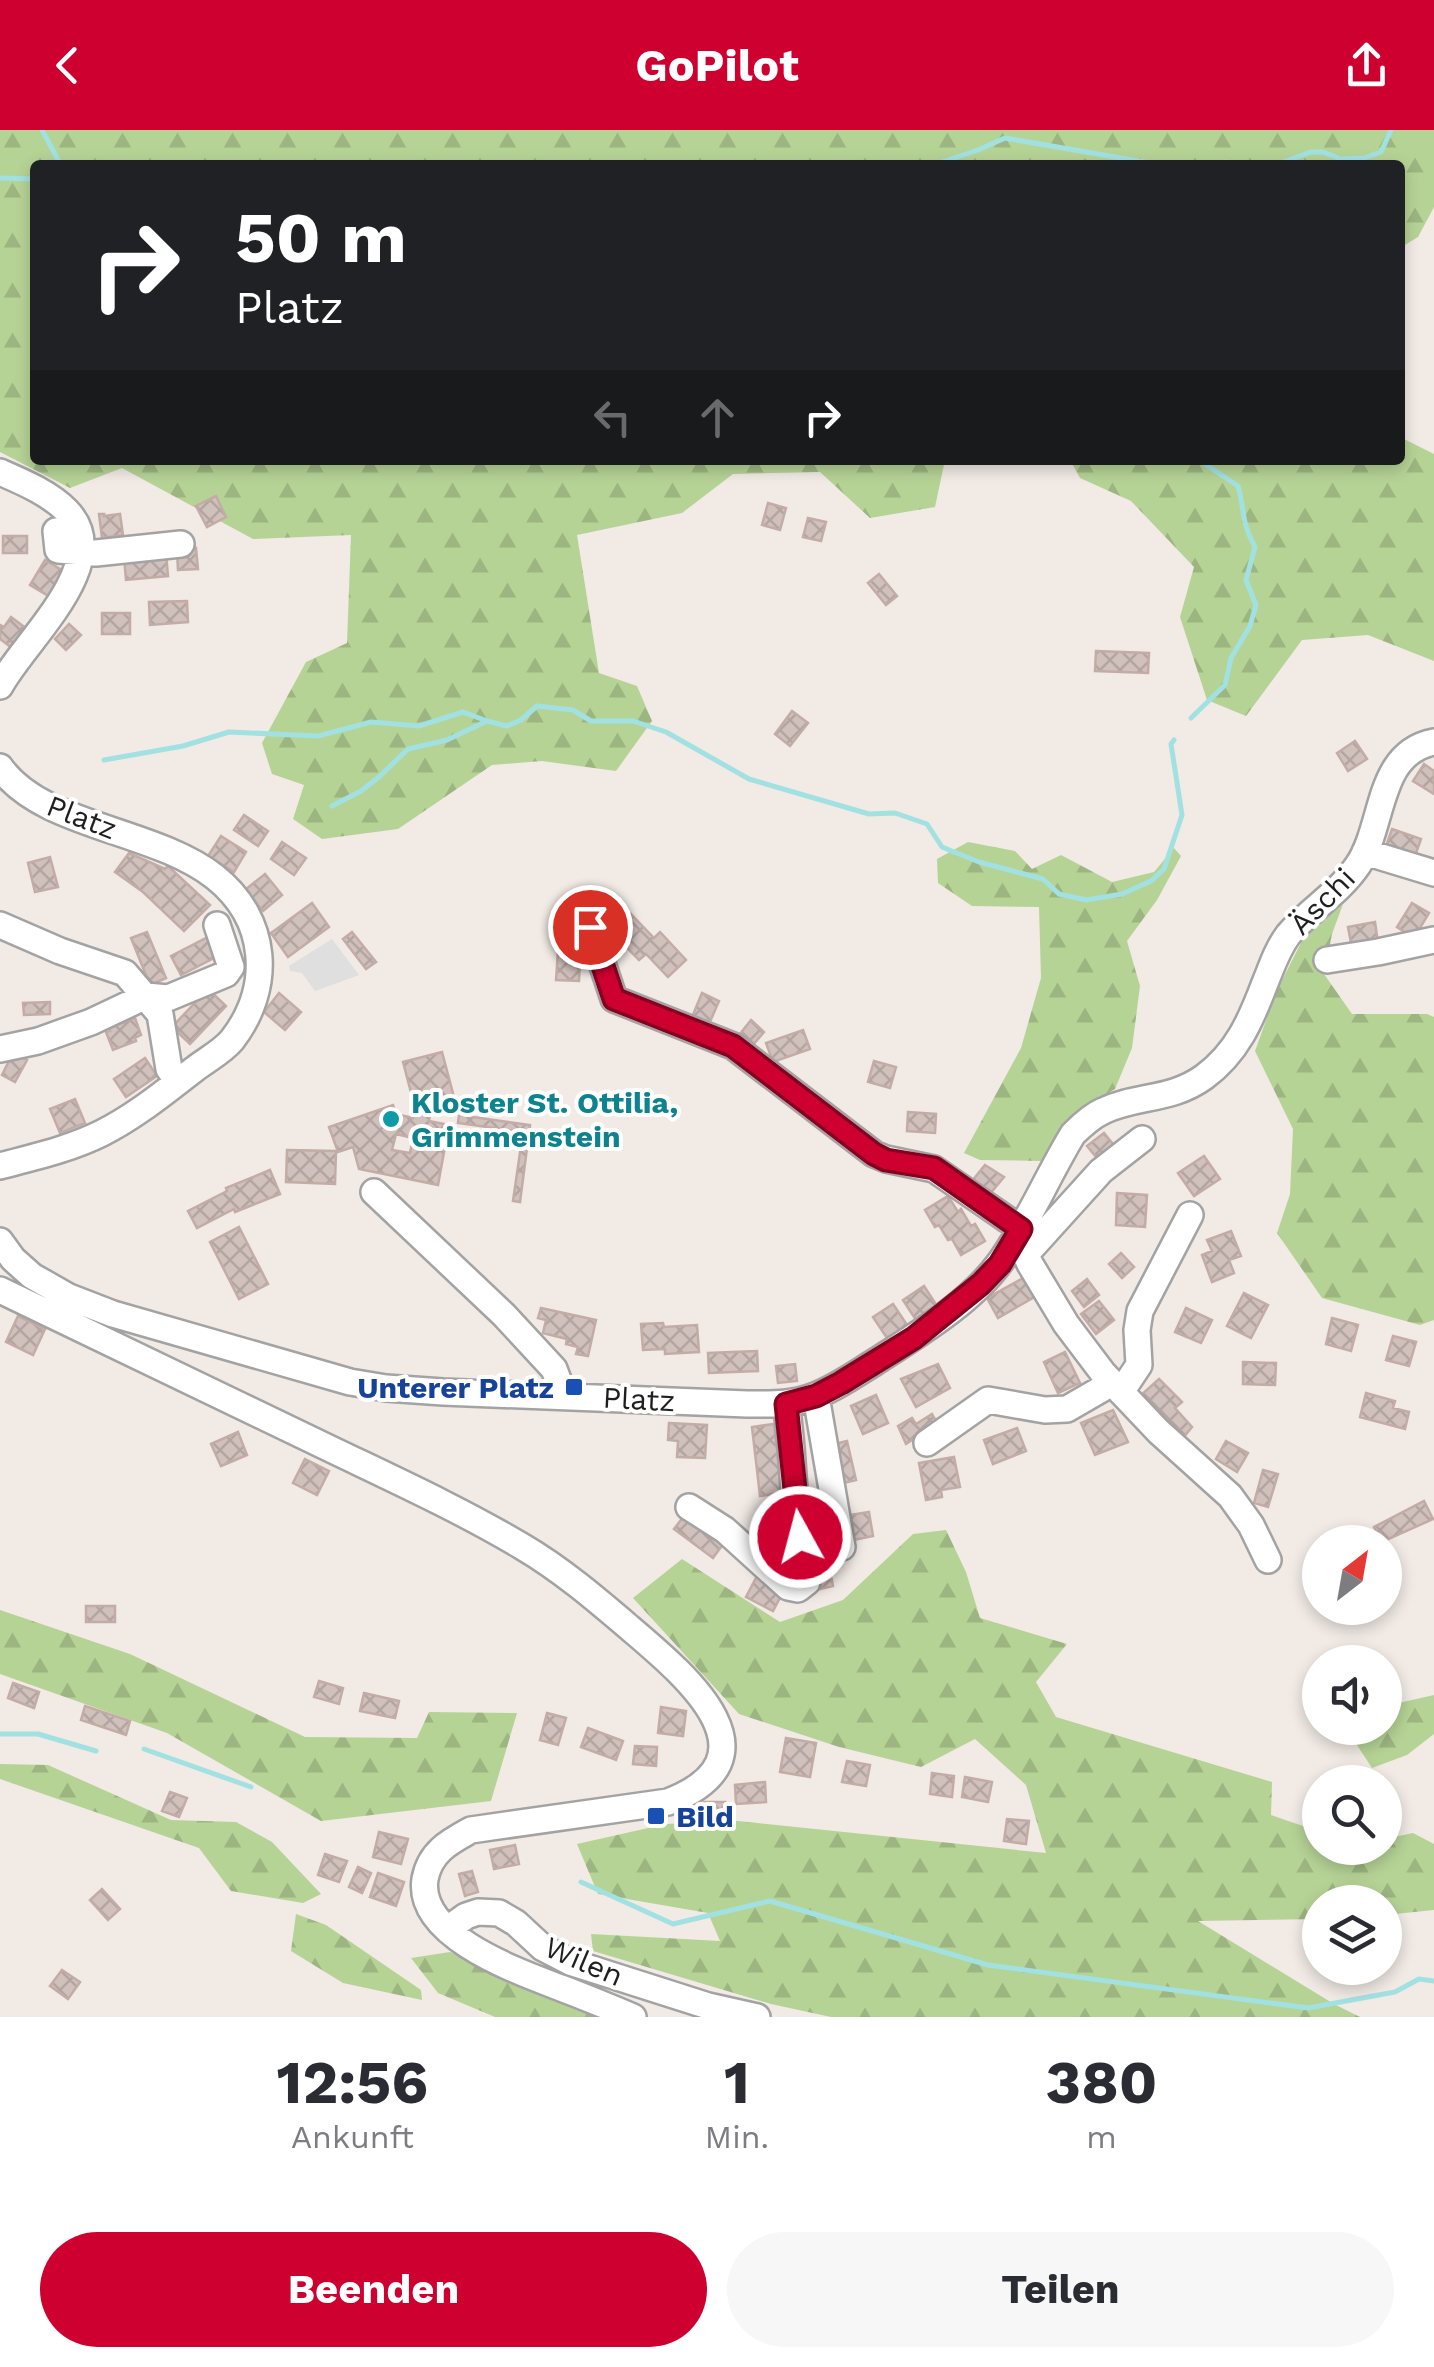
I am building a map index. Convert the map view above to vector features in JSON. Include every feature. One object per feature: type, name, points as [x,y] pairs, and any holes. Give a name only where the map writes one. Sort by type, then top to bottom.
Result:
[{"type":"street","points":[[0,472],[44,494],[69,514],[78,529],[81,552],[72,582],[0,686]]},
{"type":"street","points":[[56,531],[58,550],[96,553],[181,544]]},
{"type":"street","name":"Äschi","points":[[1278,950],[1290,933],[1344,882],[1365,852],[1396,766],[1410,752],[1434,742]]},
{"type":"street","name":"Platz","points":[[0,767],[18,788],[38,801],[142,839],[186,858],[217,878],[242,906],[258,941],[260,961],[260,980],[249,1015],[229,1043],[103,1132],[0,1166]]},
{"type":"street","name":"Äschi","points":[[1365,852],[1434,873]]},
{"type":"street","points":[[0,925],[125,973],[160,1014],[169,1069],[178,1082]]},
{"type":"street","points":[[0,1050],[91,1022],[146,996],[168,998],[226,974],[231,967],[217,926]]},
{"type":"street","points":[[590,927],[614,999],[733,1046],[874,1154],[886,1160],[934,1168],[1020,1242],[1066,1324],[1116,1387],[1230,1496],[1251,1525],[1268,1560]]},
{"type":"street","points":[[1327,960],[1434,940]]},
{"type":"street","name":"Platz","points":[[0,1240],[32,1276],[113,1314],[350,1382],[443,1392],[786,1404],[816,1396],[841,1383],[914,1338],[981,1284],[1020,1242],[1073,1134],[1087,1120],[1105,1110],[1170,1095],[1222,1063],[1253,1015],[1278,950]]},
{"type":"street","points":[[1020,1242],[1142,1139]]},
{"type":"street","points":[[374,1192],[504,1315],[554,1369],[564,1396]]},
{"type":"street","points":[[927,1443],[988,1400],[1045,1410],[1068,1409],[1116,1387],[1139,1365],[1140,1311],[1190,1215]]},
{"type":"street","points":[[0,1290],[471,1518],[526,1549],[584,1590],[661,1655],[712,1709],[720,1728],[721,1748],[716,1766],[704,1783],[688,1794],[668,1802],[471,1830],[443,1846],[428,1868],[424,1888],[430,1906],[448,1928]]},
{"type":"street","points":[[816,1396],[842,1547]]},
{"type":"street","points":[[690,1507],[725,1530],[788,1587],[798,1589],[807,1582],[810,1528],[786,1404]]},
{"type":"street","name":"Wilen","points":[[633,2017],[492,1960],[448,1928],[466,1916],[498,1913],[516,1923],[543,1948],[570,1962],[708,2006],[757,2017]]},
{"type":"green space","points":[[0,130],[1434,130],[1434,207],[1418,237],[1405,245],[1405,160],[30,160],[30,465],[944,465],[935,507],[870,518],[820,472],[733,474],[682,513],[577,535],[599,673],[637,686],[652,721],[616,771],[542,761],[492,765],[398,829],[322,839],[293,819],[304,785],[272,774],[262,743],[306,662],[347,643],[351,535],[253,539],[122,468],[70,488],[0,452]]},
{"type":"green space","points":[[1405,440],[1434,454],[1434,661],[1368,635],[1302,640],[1246,716],[1207,700],[1180,617],[1194,567],[1131,501],[1080,478],[1073,465],[1405,465]]},
{"type":"green space","points":[[968,842],[1015,851],[1032,869],[1061,855],[1112,882],[1154,872],[1174,848],[1181,856],[1157,900],[1127,941],[1140,986],[1132,1048],[1115,1089],[1074,1113],[1042,1161],[980,1160],[964,1153],[1021,1048],[1041,978],[1039,907],[972,906],[938,883],[937,859]]},
{"type":"green space","points":[[1343,904],[1324,974],[1352,1014],[1434,1017],[1434,1320],[1420,1325],[1322,1298],[1277,1233],[1290,1194],[1293,1129],[1255,1051],[1277,990],[1303,939]]},
{"type":"green space","points":[[946,1530],[966,1572],[980,1618],[1067,1644],[1036,1682],[1056,1717],[1272,1782],[1271,1815],[1302,1826],[1302,1865],[1402,1865],[1402,1835],[1413,1833],[1434,1844],[1434,1910],[1402,1913],[1402,1885],[1302,1885],[1302,1919],[1198,1921],[1360,2017],[831,2017],[771,2004],[593,1951],[591,1934],[720,1941],[708,1913],[598,1894],[577,1844],[666,1824],[738,1821],[1046,1853],[1026,1785],[975,1739],[921,1767],[839,1747],[739,1714],[633,1598],[682,1559],[780,1622],[843,1600],[913,1534]]},
{"type":"green space","points":[[0,1610],[130,1654],[305,1737],[417,1738],[429,1712],[517,1713],[491,1801],[321,1821],[167,1733],[0,1674]]},
{"type":"green space","points":[[1434,1695],[1434,1734],[1407,1755],[1370,1765],[1357,1745],[1402,1745],[1402,1702]]},
{"type":"green space","points":[[0,1764],[48,1765],[171,1820],[236,1822],[272,1842],[321,1894],[303,1903],[231,1891],[199,1848],[0,1779]]},
{"type":"green space","points":[[296,1914],[326,1925],[421,1990],[422,2000],[343,1983],[291,1951]]},
{"type":"green space","points":[[450,1952],[608,2017],[495,2017],[438,1993],[411,1958]]},
{"type":"shaded area","points":[[332,939],[359,975],[315,991],[302,973],[290,971],[289,966]]},
{"type":"building","points":[[216,496],[226,517],[207,527],[196,506]]},
{"type":"building","points":[[768,503],[786,508],[780,530],[762,525]]},
{"type":"building","points":[[99,514],[120,514],[123,535],[102,538]]},
{"type":"building","points":[[808,518],[826,522],[821,541],[803,537]]},
{"type":"building","points":[[3,536],[27,536],[27,553],[3,553]]},
{"type":"building","points":[[196,548],[198,569],[178,570],[177,550]]},
{"type":"building","points":[[166,553],[168,576],[126,580],[124,557]]},
{"type":"building","points":[[45,560],[67,573],[52,598],[30,585]]},
{"type":"building","points":[[879,574],[897,596],[886,605],[868,583]]},
{"type":"building","points":[[187,601],[188,622],[150,625],[149,602]]},
{"type":"building","points":[[102,613],[130,613],[130,634],[102,634]]},
{"type":"building","points":[[11,617],[27,629],[12,648],[0,639],[0,625],[4,627]]},
{"type":"building","points":[[69,624],[81,635],[66,650],[55,639]]},
{"type":"building","points":[[1096,651],[1149,653],[1148,673],[1095,671]]},
{"type":"building","points":[[792,711],[808,723],[790,746],[775,734]]},
{"type":"building","points":[[1355,741],[1367,759],[1348,771],[1337,753]]},
{"type":"building","points":[[1424,764],[1434,771],[1434,794],[1413,781]]},
{"type":"building","points":[[244,815],[268,831],[258,846],[234,830]]},
{"type":"building","points":[[1392,829],[1421,839],[1414,859],[1385,849]]},
{"type":"building","points":[[221,836],[246,852],[234,872],[208,856]]},
{"type":"building","points":[[282,842],[306,858],[294,875],[271,859]]},
{"type":"building","points":[[129,853],[165,869],[168,866],[210,905],[184,931],[115,872]]},
{"type":"building","points":[[50,857],[58,887],[35,892],[28,863]]},
{"type":"building","points":[[265,874],[282,895],[263,911],[245,890]]},
{"type":"building","points":[[312,903],[329,927],[288,957],[271,933]]},
{"type":"building","points":[[1412,903],[1429,913],[1414,938],[1397,927]]},
{"type":"building","points":[[631,914],[654,938],[660,932],[686,960],[668,977],[646,954],[639,960],[612,932]]},
{"type":"building","points":[[1375,922],[1378,943],[1352,948],[1348,927]]},
{"type":"building","points":[[147,932],[166,978],[150,985],[131,938]]},
{"type":"building","points":[[352,932],[376,962],[366,969],[343,939]]},
{"type":"building","points":[[559,936],[588,938],[587,963],[580,963],[579,981],[556,980]]},
{"type":"building","points":[[208,937],[218,956],[181,975],[171,956]]},
{"type":"building","points":[[208,989],[226,1006],[190,1044],[172,1027]]},
{"type":"building","points":[[279,993],[301,1012],[285,1030],[264,1012]]},
{"type":"building","points":[[702,993],[719,1001],[709,1024],[692,1017]]},
{"type":"building","points":[[50,1002],[50,1014],[24,1015],[23,1003]]},
{"type":"building","points":[[135,1018],[141,1035],[113,1050],[106,1032]]},
{"type":"building","points":[[751,1020],[764,1032],[752,1046],[739,1035]]},
{"type":"building","points":[[803,1030],[810,1049],[773,1062],[766,1043]]},
{"type":"building","name":"Kloster St. Ottilia, Grimmenstein","points":[[442,1052],[454,1097],[432,1103],[429,1121],[449,1125],[438,1185],[359,1169],[353,1147],[338,1152],[329,1127],[393,1105],[396,1114],[413,1118],[415,1108],[403,1062]],"holes":[[[396,1134],[413,1138],[410,1153],[392,1150]]]},
{"type":"building","points":[[13,1053],[27,1060],[15,1082],[2,1075]]},
{"type":"building","points":[[145,1058],[157,1076],[126,1097],[114,1079]]},
{"type":"building","points":[[874,1061],[896,1067],[890,1088],[868,1082]]},
{"type":"building","points":[[75,1099],[85,1123],[60,1133],[50,1109]]},
{"type":"building","points":[[908,1112],[936,1114],[935,1133],[907,1131]]},
{"type":"building","points":[[459,1115],[530,1125],[520,1202],[513,1201],[523,1132],[458,1123]]},
{"type":"building","points":[[1104,1133],[1118,1150],[1101,1163],[1087,1146]]},
{"type":"building","points":[[287,1150],[336,1151],[335,1184],[286,1182]]},
{"type":"building","points":[[1204,1156],[1220,1179],[1194,1196],[1178,1173]]},
{"type":"building","points":[[985,1165],[1004,1177],[989,1195],[972,1181]]},
{"type":"building","points":[[270,1170],[280,1194],[235,1212],[234,1209],[197,1228],[188,1211],[227,1191],[226,1188]]},
{"type":"building","points":[[1117,1193],[1147,1195],[1145,1227],[1116,1225]]},
{"type":"building","points":[[948,1196],[971,1226],[975,1224],[985,1241],[961,1255],[925,1210]]},
{"type":"building","points":[[239,1227],[268,1284],[239,1299],[210,1242]]},
{"type":"building","points":[[1231,1231],[1241,1256],[1229,1260],[1234,1273],[1212,1282],[1202,1255],[1212,1251],[1207,1240]]},
{"type":"building","points":[[1121,1253],[1134,1267],[1122,1278],[1109,1264]]},
{"type":"building","points":[[1027,1276],[1038,1295],[998,1318],[987,1298]]},
{"type":"building","points":[[1087,1279],[1099,1295],[1084,1307],[1072,1291]]},
{"type":"building","points":[[924,1286],[937,1306],[916,1320],[903,1300]]},
{"type":"building","points":[[1244,1293],[1268,1305],[1251,1338],[1227,1326]]},
{"type":"building","points":[[1099,1301],[1114,1320],[1096,1334],[1081,1314]]},
{"type":"building","points":[[893,1304],[907,1325],[887,1338],[873,1317]]},
{"type":"building","points":[[541,1308],[596,1320],[588,1356],[576,1354],[578,1347],[566,1344],[567,1339],[543,1333],[546,1320],[538,1318]]},
{"type":"building","points":[[1186,1308],[1212,1320],[1201,1343],[1175,1332]]},
{"type":"building","points":[[18,1316],[45,1329],[33,1355],[6,1342]]},
{"type":"building","points":[[1332,1318],[1358,1325],[1351,1351],[1326,1344]]},
{"type":"building","points":[[663,1323],[664,1327],[697,1325],[699,1352],[665,1354],[665,1349],[643,1350],[641,1324]]},
{"type":"building","points":[[1393,1336],[1416,1342],[1409,1366],[1386,1360]]},
{"type":"building","points":[[757,1351],[758,1371],[709,1373],[708,1353]]},
{"type":"building","points":[[1065,1352],[1080,1383],[1058,1393],[1044,1362]]},
{"type":"building","points":[[1243,1362],[1276,1363],[1275,1385],[1243,1384]]},
{"type":"building","points":[[795,1364],[797,1381],[778,1383],[776,1366]]},
{"type":"building","points":[[938,1364],[950,1388],[916,1407],[901,1379]]},
{"type":"building","points":[[1159,1379],[1182,1402],[1175,1408],[1192,1427],[1183,1438],[1140,1396]]},
{"type":"building","points":[[1366,1393],[1395,1401],[1393,1408],[1409,1412],[1405,1429],[1360,1417]]},
{"type":"building","points":[[876,1395],[888,1423],[863,1434],[851,1406]]},
{"type":"building","points":[[1113,1410],[1128,1442],[1095,1455],[1081,1423]]},
{"type":"building","points":[[932,1414],[934,1426],[906,1444],[898,1426],[912,1418],[916,1424]]},
{"type":"building","points":[[669,1423],[707,1425],[705,1458],[677,1457],[678,1441],[668,1440]]},
{"type":"building","points":[[774,1424],[782,1493],[760,1496],[752,1427]]},
{"type":"building","points":[[1017,1428],[1026,1451],[993,1464],[984,1440]]},
{"type":"building","points":[[238,1432],[247,1455],[221,1466],[211,1444]]},
{"type":"building","points":[[847,1441],[856,1480],[835,1485],[826,1446]]},
{"type":"building","points":[[1226,1441],[1248,1453],[1237,1472],[1216,1459]]},
{"type":"building","points":[[954,1457],[960,1487],[941,1490],[942,1497],[926,1500],[919,1463]]},
{"type":"building","points":[[305,1459],[329,1471],[317,1495],[293,1483]]},
{"type":"building","points":[[1263,1470],[1278,1474],[1268,1507],[1254,1503]]},
{"type":"building","points":[[1424,1501],[1433,1519],[1402,1533],[1402,1525],[1378,1525]]},
{"type":"building","points":[[687,1512],[726,1540],[713,1558],[674,1529]]},
{"type":"building","points":[[869,1512],[873,1536],[849,1541],[844,1516]]},
{"type":"building","points":[[785,1515],[788,1540],[765,1543],[762,1518]]},
{"type":"building","points":[[828,1560],[833,1586],[820,1589],[815,1562]]},
{"type":"building","points":[[757,1576],[784,1590],[773,1611],[746,1597]]},
{"type":"building","points":[[86,1606],[115,1606],[115,1622],[86,1622]]},
{"type":"building","points":[[319,1681],[343,1688],[339,1704],[314,1697]]},
{"type":"building","points":[[13,1683],[39,1692],[34,1708],[8,1698]]},
{"type":"building","points":[[364,1693],[399,1701],[395,1718],[360,1711]]},
{"type":"building","points":[[85,1706],[130,1721],[126,1735],[81,1720]]},
{"type":"building","points":[[661,1707],[686,1711],[683,1736],[658,1733]]},
{"type":"building","points":[[547,1713],[566,1718],[558,1745],[540,1740]]},
{"type":"building","points":[[588,1728],[623,1741],[616,1760],[581,1747]]},
{"type":"building","points":[[786,1738],[816,1743],[810,1777],[780,1772]]},
{"type":"building","points":[[635,1746],[657,1747],[656,1766],[633,1764]]},
{"type":"building","points":[[847,1761],[870,1765],[866,1786],[842,1782]]},
{"type":"building","points":[[932,1773],[954,1776],[952,1797],[930,1794]]},
{"type":"building","points":[[965,1777],[992,1782],[988,1802],[962,1797]]},
{"type":"building","points":[[765,1782],[766,1802],[736,1804],[735,1785]]},
{"type":"building","points":[[170,1792],[187,1798],[179,1817],[162,1811]]},
{"type":"building","points":[[704,1802],[725,1802],[725,1818],[704,1818]]},
{"type":"building","points":[[1007,1819],[1029,1821],[1026,1844],[1004,1841]]},
{"type":"building","points":[[379,1832],[408,1839],[401,1864],[373,1857]]},
{"type":"building","points":[[515,1845],[519,1864],[494,1869],[490,1850]]},
{"type":"building","points":[[325,1854],[347,1861],[339,1882],[318,1875]]},
{"type":"building","points":[[358,1867],[371,1873],[362,1893],[349,1887]]},
{"type":"building","points":[[472,1871],[478,1892],[465,1896],[459,1874]]},
{"type":"building","points":[[378,1873],[404,1882],[396,1906],[370,1897]]},
{"type":"building","points":[[102,1889],[120,1909],[108,1920],[90,1900]]},
{"type":"building","points":[[62,1970],[80,1982],[68,1999],[50,1986]]},
{"type":"waterway","points":[[42,130],[58,160]]},
{"type":"waterway","points":[[1289,160],[1311,152],[1341,159],[1364,158],[1381,152],[1391,130]]},
{"type":"waterway","points":[[948,160],[1005,138],[1132,160]]},
{"type":"waterway","points":[[0,178],[30,179]]},
{"type":"waterway","points":[[1191,718],[1225,685],[1231,658],[1250,626],[1256,605],[1246,580],[1255,547],[1245,523],[1238,486],[1206,465]]},
{"type":"waterway","points":[[332,806],[361,791],[408,749],[447,740],[487,721],[507,726],[537,706],[573,710],[591,721],[633,721],[666,732],[749,779],[869,814],[895,813],[927,824],[942,847],[979,862],[1043,879],[1059,894],[1086,900],[1122,894],[1151,881],[1164,869],[1182,815],[1171,744],[1174,740]]},
{"type":"waterway","points":[[104,760],[183,746],[229,732],[318,736],[371,722],[419,726],[463,712],[487,721]]},
{"type":"waterway","points":[[0,1734],[38,1734],[96,1751]]},
{"type":"waterway","points":[[144,1749],[251,1787]]},
{"type":"waterway","points":[[581,1882],[673,1924],[770,1901],[988,1965],[1308,2008],[1395,1992],[1419,1979],[1434,1981]]},
{"type":"place","name":"Kloster St. Ottilia, Grimmenstein","points":[[391,1119]]},
{"type":"place","name":"Unterer Platz","points":[[574,1387]]},
{"type":"place","name":"Bild","points":[[656,1816]]},
{"type":"route","points":[[590,927],[614,999],[733,1046],[874,1154],[886,1160],[934,1168],[1021,1229],[1000,1264],[981,1284],[914,1338],[816,1396],[786,1404],[800,1537]]}]
